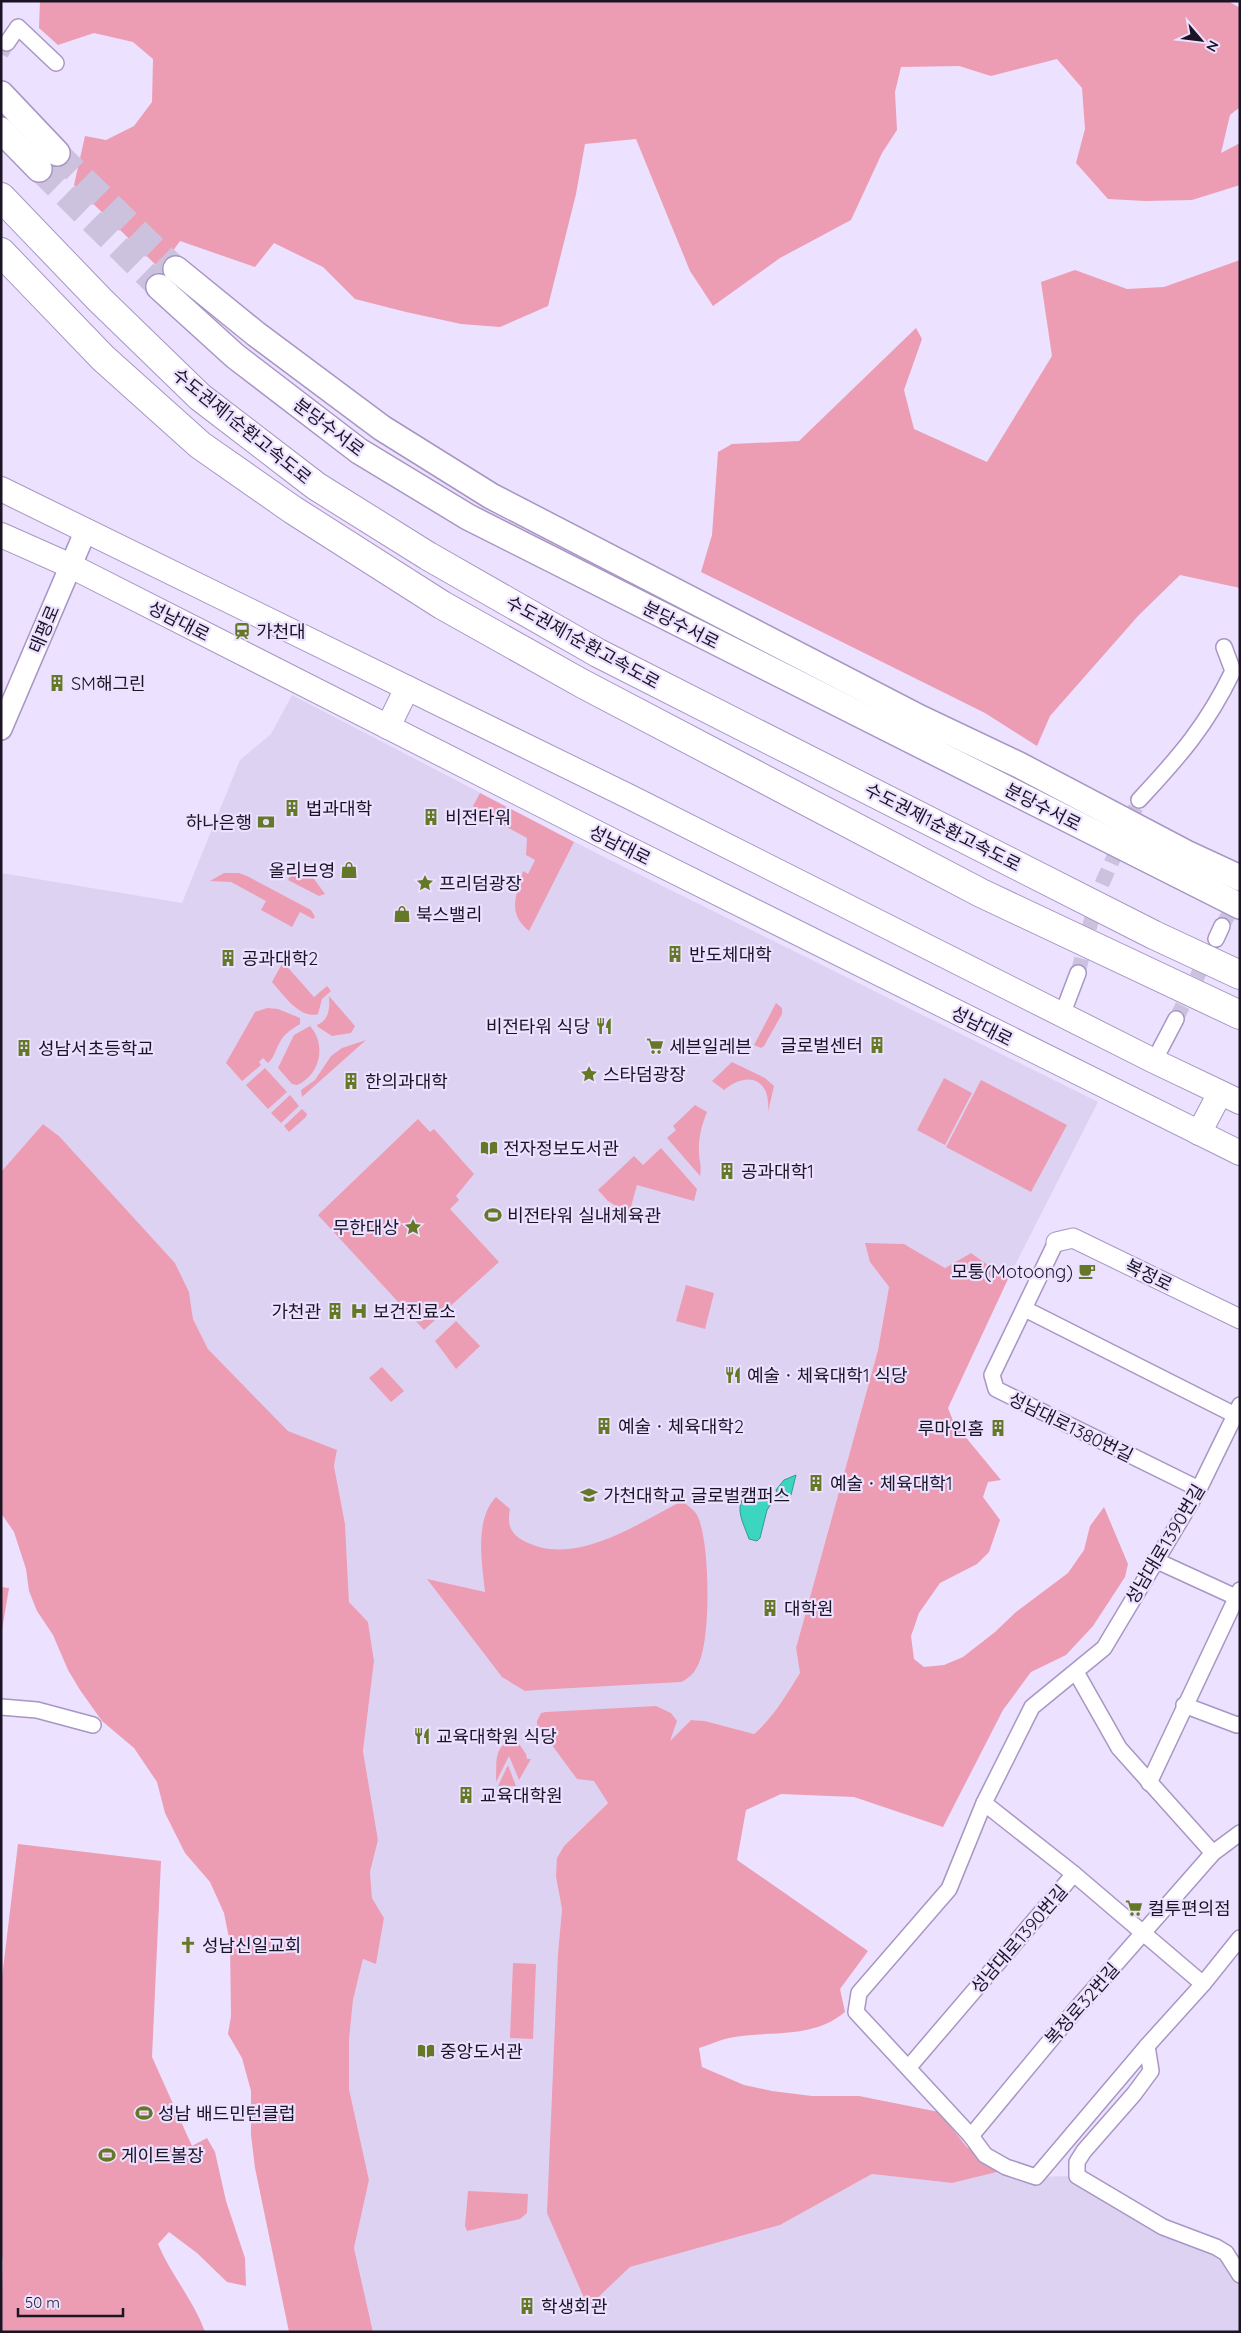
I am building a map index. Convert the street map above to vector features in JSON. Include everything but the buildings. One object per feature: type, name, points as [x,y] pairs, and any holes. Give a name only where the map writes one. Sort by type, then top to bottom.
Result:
[{"type":"highway","points":[[1,94],[57,153]]},
{"type":"highway","points":[[1,130],[39,169]]},
{"type":"highway","name":"수도권제1순환고속도로","points":[[1,198],[100,300],[200,397],[324,491],[428,556],[598,653],[1154,935],[1240,975]]},
{"type":"highway","name":"수도권제1순환고속도로","points":[[1,252],[102,358],[200,445],[293,510],[442,605],[583,684],[981,893],[1240,1015]]},
{"type":"highway","name":"분당수서로","points":[[176,269],[256,334],[382,428],[491,496],[920,718],[1018,764],[1186,853],[1240,878]]},
{"type":"highway","name":"분당수서로","points":[[159,288],[235,356],[360,451],[468,517],[1240,906]]},
{"type":"main road","points":[[1,489],[630,797],[1230,1098],[1199,1133]]},
{"type":"main road","name":"태평로","points":[[1,729],[86,530]]},
{"type":"main road","name":"성남대로","points":[[1,536],[70,566],[618,844],[1240,1153]]},
{"type":"main road","points":[[388,727],[407,688]]},
{"type":"street","points":[[7,43],[18,27],[56,62]]},
{"type":"street","points":[[1140,800],[1202,728],[1225,688],[1233,671],[1224,646]]},
{"type":"street","points":[[1062,1015],[1078,973]]},
{"type":"street","points":[[1154,1061],[1176,1019]]},
{"type":"street","name":"복정로","points":[[1056,1242],[1073,1238],[1240,1319]]},
{"type":"street","name":"성남대로1380번길","points":[[1056,1242],[1025,1310],[992,1375],[996,1389],[1199,1489]]},
{"type":"street","points":[[1025,1310],[1237,1410]]},
{"type":"street","name":"성남대로1390번길","points":[[1147,2046],[1036,2177],[1006,2167],[984,2156],[971,2136],[856,2012],[858,1993],[948,1889],[984,1803],[1032,1706],[1104,1648],[1199,1489],[1237,1410]]},
{"type":"street","points":[[1149,1783],[1184,1705],[1239,1595],[1155,1560]]},
{"type":"street","points":[[1076,1672],[1119,1748],[1213,1854]]},
{"type":"street","points":[[1184,1705],[1237,1725],[1240,1724]]},
{"type":"street","points":[[1,1707],[38,1710],[93,1726]]},
{"type":"street","name":"성남대로1390번길","points":[[909,2067],[1074,1874],[984,1803]]},
{"type":"street","name":"복정로32번길","points":[[971,2136],[1078,2006],[1213,1854],[1240,1833]]},
{"type":"street","points":[[1074,1874],[1204,1984]]},
{"type":"street","points":[[1240,1938],[1204,1984],[1147,2046],[1151,2071],[1134,2094],[1084,2151],[1077,2162],[1077,2176],[1163,2227],[1216,2246],[1226,2254],[1240,2275]]},
{"type":"shaded area","points":[[40,1],[1228,1],[1240,8],[1240,107],[1230,115],[1221,153],[1240,143],[1240,185],[1192,200],[1145,201],[1108,199],[1076,163],[1085,129],[1082,88],[1057,59],[991,76],[959,66],[901,67],[895,92],[897,130],[882,153],[851,220],[780,258],[713,306],[690,271],[636,139],[585,144],[576,194],[548,306],[500,327],[461,324],[355,299],[323,267],[274,243],[255,267],[180,241],[160,269],[74,185],[85,136],[106,140],[134,126],[152,102],[153,59],[133,42],[94,33],[58,45],[39,28]]},
{"type":"shaded area","points":[[1240,260],[1240,588],[1180,575],[1138,616],[1050,716],[1037,746],[985,713],[701,572],[712,535],[718,452],[732,444],[799,441],[916,328],[922,339],[904,390],[914,429],[987,462],[1052,356],[1041,282],[1075,270],[1127,289],[1164,287]]},
{"type":"shaded area","name":"가천대학교 글로벌캠퍼스","points":[[292,695],[602,856],[1098,1102],[1008,1279],[971,1253],[945,1268],[904,1244],[870,1262],[889,1287],[878,1350],[796,1648],[800,1673],[780,1705],[767,1723],[754,1734],[705,1721],[691,1720],[564,1846],[556,1877],[562,1909],[558,1953],[589,2306],[630,2267],[780,2225],[872,2174],[952,2183],[1000,2169],[1027,2177],[1077,2176],[1216,2247],[1240,2275],[1240,2332],[373,2332],[354,2248],[369,2180],[349,2089],[349,2040],[353,2000],[363,1959],[376,1963],[384,1918],[372,1898],[370,1872],[378,1840],[363,1751],[374,1661],[368,1622],[349,1602],[345,1524],[334,1466],[337,1451],[288,1431],[208,1349],[193,1319],[189,1292],[175,1263],[59,1136],[43,1124],[1,1172],[1,873],[182,903],[240,760],[271,734]]},
{"type":"shaded area","points":[[480,793],[574,842],[529,931],[518,917],[515,903],[523,871],[528,874],[535,860],[526,855],[527,838],[481,813],[473,806]]},
{"type":"shaded area","points":[[294,868],[314,879],[325,894],[319,896],[288,880]]},
{"type":"shaded area","points":[[224,873],[239,873],[247,876],[311,910],[315,917],[313,919],[300,912],[292,927],[261,910],[266,901],[231,882],[210,881]]},
{"type":"shaded area","points":[[283,962],[314,997],[327,986],[331,991],[322,999],[318,1014],[311,1015],[298,1009],[286,999],[272,982]]},
{"type":"shaded area","points":[[329,996],[355,1026],[351,1033],[332,1036],[318,1027],[317,1025],[328,1014]]},
{"type":"shaded area","points":[[776,1003],[782,1008],[782,1014],[764,1046],[761,1048],[754,1045]]},
{"type":"shaded area","points":[[267,1008],[278,1009],[300,1018],[300,1024],[284,1036],[268,1063],[263,1058],[259,1062],[261,1065],[242,1081],[226,1063],[255,1012]]},
{"type":"shaded area","points":[[310,1026],[318,1042],[319,1050],[316,1067],[305,1080],[297,1085],[292,1084],[278,1068],[294,1035]]},
{"type":"shaded area","points":[[366,1040],[302,1097],[301,1090],[315,1080],[331,1056],[342,1048]]},
{"type":"shaded area","points":[[732,1062],[765,1078],[774,1086],[768,1112],[766,1092],[762,1085],[756,1081],[749,1079],[741,1080],[724,1090],[712,1081]]},
{"type":"shaded area","points":[[265,1068],[287,1092],[268,1109],[246,1085]]},
{"type":"shaded area","points":[[944,1078],[972,1093],[945,1145],[917,1130]]},
{"type":"shaded area","points":[[981,1080],[1067,1125],[1031,1192],[946,1147]]},
{"type":"shaded area","points":[[290,1095],[299,1106],[281,1123],[271,1113]]},
{"type":"shaded area","points":[[695,1105],[707,1112],[699,1142],[700,1176],[667,1138],[676,1130],[673,1126]]},
{"type":"shaded area","points":[[302,1109],[307,1114],[306,1117],[289,1132],[284,1126]]},
{"type":"shaded area","points":[[418,1119],[430,1132],[434,1129],[474,1174],[456,1196],[459,1200],[450,1209],[499,1262],[424,1330],[318,1215]]},
{"type":"shaded area","points":[[43,1124],[59,1136],[175,1263],[189,1292],[193,1319],[208,1349],[288,1431],[337,1450],[334,1466],[345,1524],[349,1602],[368,1622],[374,1661],[363,1751],[378,1840],[370,1872],[372,1898],[384,1918],[376,1964],[363,1959],[353,2000],[349,2040],[349,2089],[369,2180],[354,2248],[373,2332],[289,2332],[255,2168],[251,2135],[251,2091],[242,2058],[228,2034],[231,2016],[230,1943],[224,1913],[210,1882],[185,1853],[165,1813],[157,1782],[134,1748],[102,1721],[68,1670],[53,1635],[37,1611],[29,1591],[26,1569],[14,1532],[1,1513],[1,1172]]},
{"type":"shaded area","points":[[661,1148],[697,1189],[694,1201],[637,1185],[629,1214],[608,1201],[598,1190],[634,1156],[643,1165]]},
{"type":"shaded area","points":[[865,1243],[904,1244],[945,1268],[971,1253],[1008,1279],[948,1408],[954,1423],[1001,1480],[988,1482],[983,1497],[1000,1520],[989,1552],[977,1564],[940,1583],[919,1613],[911,1636],[914,1659],[924,1667],[944,1665],[963,1657],[995,1632],[1016,1612],[1068,1573],[1084,1550],[1090,1526],[1104,1507],[1128,1564],[1125,1577],[1093,1626],[1066,1655],[1031,1672],[1003,1710],[943,1827],[854,1797],[781,1794],[746,1810],[737,1860],[868,1951],[840,1989],[845,2012],[832,2021],[804,2030],[729,2038],[699,2048],[702,2067],[744,2085],[812,2096],[859,2096],[939,2112],[967,2147],[1005,2170],[952,2183],[872,2174],[780,2225],[630,2267],[588,2307],[547,2213],[558,1953],[562,1909],[556,1877],[557,1858],[564,1846],[608,1803],[594,1781],[577,1779],[537,1725],[537,1721],[541,1713],[546,1712],[656,1706],[671,1713],[677,1721],[670,1741],[691,1720],[705,1721],[754,1734],[779,1705],[800,1673],[796,1648],[878,1350],[889,1287],[870,1262]]},
{"type":"shaded area","points":[[686,1285],[714,1293],[705,1329],[676,1321]]},
{"type":"shaded area","points":[[456,1321],[480,1346],[456,1369],[435,1341]]},
{"type":"shaded area","points":[[382,1367],[404,1391],[391,1402],[369,1378]]},
{"type":"shaded area","points":[[796,1475],[791,1495],[780,1498],[776,1490],[784,1480]]},
{"type":"shaded area","points":[[748,1494],[769,1494],[773,1501],[767,1510],[760,1538],[757,1541],[749,1539],[742,1521],[741,1504],[743,1498]]},
{"type":"shaded area","points":[[496,1497],[510,1509],[509,1524],[515,1535],[524,1541],[543,1548],[563,1549],[605,1540],[682,1501],[691,1508],[697,1515],[702,1530],[708,1590],[706,1633],[703,1650],[699,1663],[692,1674],[681,1682],[525,1691],[502,1677],[427,1579],[485,1592],[481,1555],[482,1530],[489,1506]]},
{"type":"shaded area","points":[[1,1587],[9,1588],[1,1636]]},
{"type":"shaded area","points":[[513,1735],[526,1754],[527,1759],[531,1759],[519,1780],[509,1756],[496,1782],[497,1755],[502,1746]]},
{"type":"shaded area","points":[[508,1765],[516,1786],[498,1786]]},
{"type":"shaded area","points":[[18,1844],[161,1861],[152,2057],[192,2146],[207,2138],[215,2152],[226,2201],[245,2258],[246,2286],[227,2282],[197,2253],[169,2232],[158,2244],[195,2310],[205,2332],[1,2332],[3,2261],[1,2250],[1,1986]]},
{"type":"shaded area","points":[[513,1963],[536,1964],[533,2039],[510,2038]]},
{"type":"shaded area","points":[[468,2191],[528,2194],[527,2213],[520,2219],[467,2231],[465,2226]]},
{"type":"tunnel","points":[[1,54],[7,43]]},
{"type":"tunnel","points":[[57,153],[176,269]]},
{"type":"tunnel","points":[[39,169],[159,287]]},
{"type":"tunnel","points":[[1078,973],[1098,893],[1139,800]]},
{"type":"tunnel","points":[[1222,926],[1239,897]]},
{"type":"tunnel","points":[[1176,1019],[1209,953]]},
{"type":"place","name":"가천대","points":[[242,631]]},
{"type":"place","name":"SM해그린","points":[[57,683]]},
{"type":"place","name":"법과대학","points":[[292,808]]},
{"type":"place","name":"비전타워","points":[[431,817]]},
{"type":"place","name":"하나은행","points":[[266,822]]},
{"type":"place","name":"올리브영","points":[[349,870]]},
{"type":"place","name":"프리덤광장","points":[[425,883]]},
{"type":"place","name":"북스밸리","points":[[402,914]]},
{"type":"place","name":"반도체대학","points":[[675,954]]},
{"type":"place","name":"공과대학2","points":[[228,958]]},
{"type":"place","name":"비전타워 식당","points":[[604,1026]]},
{"type":"place","name":"글로벌센터","points":[[877,1045]]},
{"type":"place","name":"세븐일레븐","points":[[655,1046]]},
{"type":"place","name":"성남서초등학교","points":[[24,1048]]},
{"type":"place","name":"스타덤광장","points":[[589,1074]]},
{"type":"place","name":"한의과대학","points":[[351,1081]]},
{"type":"place","name":"전자정보도서관","points":[[489,1148]]},
{"type":"place","name":"공과대학1","points":[[727,1171]]},
{"type":"place","name":"비전타워 실내체육관","points":[[493,1215]]},
{"type":"place","name":"무한대상","points":[[413,1227]]},
{"type":"place","name":"모퉁(Motoong)","points":[[1087,1271]]},
{"type":"place","name":"가천관","points":[[335,1311]]},
{"type":"place","name":"보건진료소","points":[[359,1311]]},
{"type":"place","name":"예술ㆍ체육대학1 식당","points":[[733,1375]]},
{"type":"place","name":"예술ㆍ체육대학2","points":[[604,1426]]},
{"type":"place","name":"루마인홈","points":[[998,1428]]},
{"type":"place","name":"예술ㆍ체육대학1","points":[[816,1483]]},
{"type":"place","name":"가천대학교 글로벌캠퍼스","points":[[589,1495]]},
{"type":"place","name":"대학원","points":[[770,1608]]},
{"type":"place","name":"교육대학원 식당","points":[[422,1736]]},
{"type":"place","name":"교육대학원","points":[[466,1795]]},
{"type":"place","name":"컬투편의점","points":[[1134,1908]]},
{"type":"place","name":"성남신일교회","points":[[188,1945]]},
{"type":"place","name":"중앙도서관","points":[[426,2051]]},
{"type":"place","name":"성남 배드민턴클럽","points":[[144,2113]]},
{"type":"place","name":"게이트볼장","points":[[107,2155]]},
{"type":"place","name":"학생회관","points":[[527,2306]]}]
